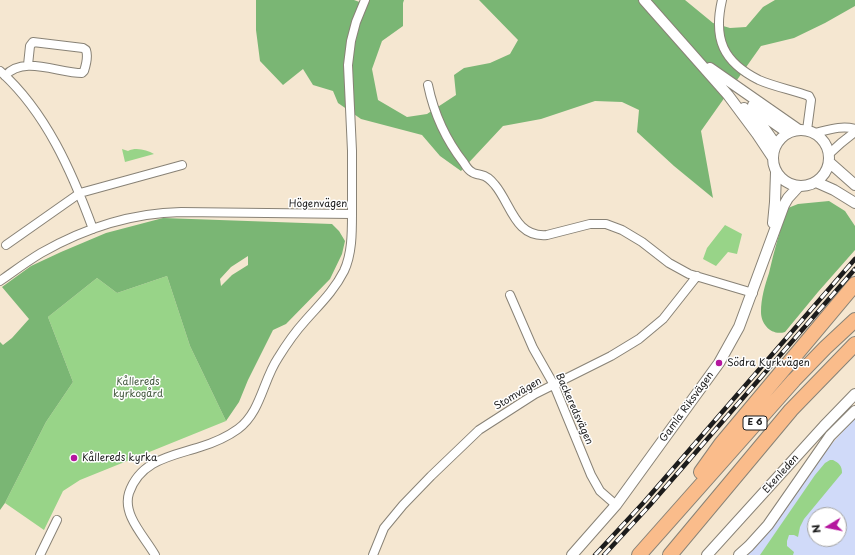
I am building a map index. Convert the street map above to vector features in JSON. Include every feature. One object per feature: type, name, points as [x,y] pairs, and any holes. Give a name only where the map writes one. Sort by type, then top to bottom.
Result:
[{"type":"highway","points":[[661,530],[721,444],[855,284]]},
{"type":"highway","name":"E 6","points":[[639,555],[794,380],[855,320]]},
{"type":"highway","name":"E 6","points":[[670,555],[791,410],[855,344]]},
{"type":"street","name":"Högenvägen","points":[[0,281],[40,253],[93,229],[121,221],[161,213],[352,214],[352,151],[348,65],[355,28],[365,0]]},
{"type":"street","points":[[644,0],[728,95],[750,123],[773,158]]},
{"type":"street","points":[[722,0],[718,30],[725,51],[733,62],[744,71],[760,80],[809,96],[811,100],[807,131]]},
{"type":"street","points":[[28,65],[30,46],[33,42],[83,48],[86,50],[85,68],[82,73],[28,65],[17,66],[9,72],[3,74],[23,95],[51,136],[80,193],[93,229]]},
{"type":"street","points":[[691,54],[725,79],[825,142],[829,158],[855,185]]},
{"type":"street","points":[[725,79],[771,121],[788,133]]},
{"type":"street","points":[[428,85],[435,113],[444,133],[456,153],[471,172],[491,180],[497,187],[517,221],[529,233],[540,236],[590,224],[606,224],[622,230],[642,242],[670,263],[696,276],[752,293]]},
{"type":"street","points":[[728,95],[756,118],[776,145],[779,140],[788,133],[849,127],[855,131],[849,135],[829,158],[825,174],[816,182],[805,186],[799,186],[786,182],[776,172]]},
{"type":"street","name":"Gamla Riksvägen","points":[[771,241],[776,172],[773,158],[776,145]]},
{"type":"street","points":[[6,245],[80,193],[182,165]]},
{"type":"street","points":[[816,182],[834,190],[855,203]]},
{"type":"street","name":"Gamla Riksvägen","points":[[572,555],[616,505],[719,363],[739,327],[788,198],[799,186]]},
{"type":"street","points":[[155,555],[131,517],[128,504],[129,492],[147,467],[162,458],[202,447],[224,438],[240,428],[252,414],[277,359],[303,322],[329,295],[344,272],[350,250],[352,214]]},
{"type":"street","name":"Stomvägen","points":[[372,555],[384,528],[403,505],[479,430],[554,384],[611,356],[639,339],[663,319],[696,276]]},
{"type":"street","name":"Backeredsvägen","points":[[510,294],[533,348],[554,384],[591,475],[600,491],[616,505]]},
{"type":"street","name":"Ekenleden","points":[[707,555],[855,394]]},
{"type":"street","name":"Ekenleden","points":[[739,555],[768,525],[830,436],[855,411]]},
{"type":"street","points":[[40,555],[57,520]]},
{"type":"shaded area","points":[[855,418],[855,555],[745,555],[760,541],[819,458]]},
{"type":"green space","points":[[256,0],[354,0],[365,4],[367,0],[404,0],[403,26],[382,41],[372,69],[378,100],[407,117],[427,114],[456,95],[454,75],[464,68],[490,63],[510,54],[518,40],[479,0],[685,0],[713,23],[730,28],[746,27],[763,7],[775,0],[855,0],[855,6],[794,38],[761,46],[701,131],[713,198],[674,166],[637,132],[639,110],[622,102],[595,101],[541,119],[503,126],[461,171],[440,156],[422,135],[361,119],[338,103],[333,91],[313,85],[303,69],[283,85],[260,61],[256,30]]},
{"type":"green space","points":[[122,149],[128,151],[134,149],[148,151],[154,154],[125,162]]},
{"type":"green space","points":[[829,201],[845,211],[855,226],[855,250],[785,332],[780,333],[772,331],[765,325],[761,317],[762,302],[777,240],[788,208],[798,204]]},
{"type":"green space","points":[[163,218],[332,224],[339,231],[345,241],[342,254],[330,279],[286,324],[273,330],[248,380],[239,402],[226,421],[190,346],[167,276],[117,293],[97,278],[48,317],[73,382],[46,422],[0,510],[0,342],[3,345],[12,338],[29,319],[2,287],[31,266],[106,233]],"holes":[[[248,256],[248,265],[232,275],[221,286],[220,279],[231,267]]]},
{"type":"green space","points":[[725,225],[742,234],[737,254],[728,252],[716,266],[703,259],[707,248]]},
{"type":"green space","name":"Kållereds kyrkogård","points":[[167,276],[190,346],[226,421],[80,480],[63,491],[44,530],[5,503],[46,422],[73,382],[48,317],[97,278],[117,293]]},
{"type":"green space","points":[[833,460],[841,467],[842,473],[814,507],[807,507],[807,515],[800,527],[798,537],[789,535],[787,546],[794,552],[793,555],[760,555],[815,475],[825,463]]},
{"type":"railway","points":[[595,555],[645,501],[855,259]]},
{"type":"railway","points":[[604,555],[650,505],[855,269]]},
{"type":"place","name":"Södra Kyrkvägen","points":[[719,363]]},
{"type":"place","name":"Kållereds kyrka","points":[[74,458]]}]
